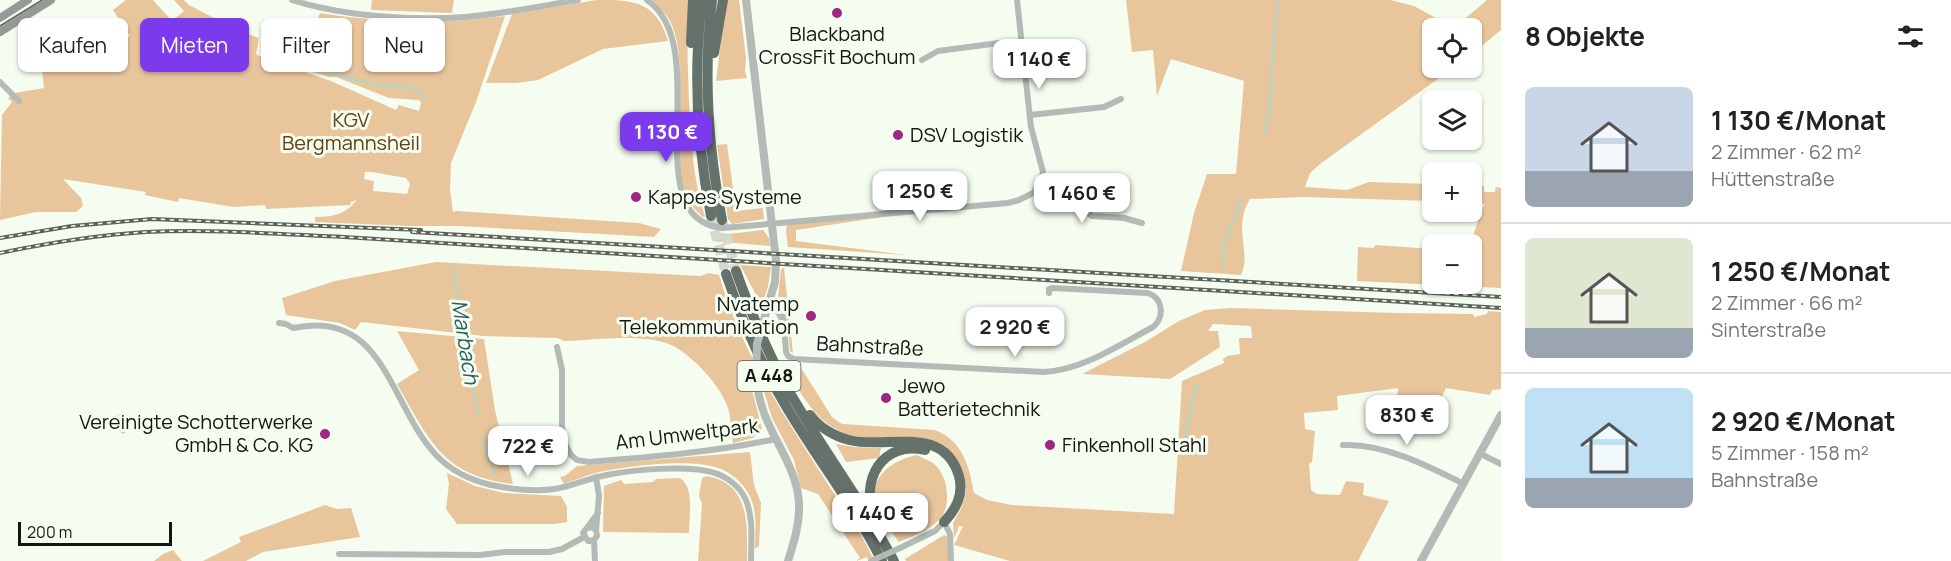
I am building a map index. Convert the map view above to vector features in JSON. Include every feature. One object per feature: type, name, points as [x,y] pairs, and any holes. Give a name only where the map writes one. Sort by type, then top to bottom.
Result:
[{"type":"highway","points":[[693,0],[692,70],[711,216]]},
{"type":"highway","points":[[697,106],[697,65],[702,0]]},
{"type":"highway","points":[[712,0],[707,88],[712,160],[722,220]]},
{"type":"highway","points":[[707,88],[723,0]]},
{"type":"highway","name":"A 448","points":[[731,273],[789,391],[892,556],[861,522],[774,385],[745,325],[731,273]]},
{"type":"highway","points":[[789,391],[798,397],[819,425],[843,438],[863,442],[923,442],[933,445],[946,454],[954,465],[961,487],[956,509],[944,522]]},
{"type":"highway","points":[[892,556],[871,508],[868,494],[874,472],[892,453],[913,448],[922,449],[933,453],[945,463],[950,470],[954,484],[953,499],[944,522]]},
{"type":"main road","points":[[0,18],[28,0]]},
{"type":"main road","points":[[0,32],[51,0]]},
{"type":"street","points":[[292,0],[346,12],[447,18],[468,17],[578,0]]},
{"type":"street","points":[[647,0],[664,18],[675,45],[678,69],[676,152],[681,190],[688,209],[699,220],[717,227],[732,228],[772,222],[1008,203],[1033,193],[1042,178],[1041,161],[1032,133],[1017,0]]},
{"type":"street","points":[[746,0],[776,260],[775,282],[757,344],[756,377],[764,413],[791,468],[799,502],[797,529],[788,561]]},
{"type":"street","points":[[922,60],[938,51],[1022,42]]},
{"type":"street","points":[[0,82],[19,101]]},
{"type":"street","points":[[1030,115],[1104,107],[1121,99]]},
{"type":"street","points":[[1042,178],[1092,216],[1124,218],[1142,223]]},
{"type":"street","name":"Bahnstraße","points":[[770,302],[783,322],[786,352],[794,359],[1044,372],[1080,365],[1153,327],[1160,320],[1161,305],[1156,297],[1148,293],[1053,288],[1049,289],[1049,293]]},
{"type":"street","points":[[279,323],[293,328],[307,325],[334,328],[349,332],[360,339],[377,358],[435,454],[465,476],[502,487],[545,490],[616,473],[676,469],[712,472],[722,476],[739,490],[748,506],[751,561]]},
{"type":"street","name":"Am Umweltpark","points":[[557,346],[562,370],[562,435],[571,455],[577,460],[589,462],[615,460],[741,446],[776,439]]},
{"type":"street","points":[[1420,561],[1501,415]]},
{"type":"street","points":[[1344,445],[1354,445],[1407,458],[1429,466],[1462,483]]},
{"type":"street","points":[[1479,453],[1501,464]]},
{"type":"street","points":[[595,561],[594,540],[597,536],[598,513],[596,477]]},
{"type":"street","points":[[339,554],[480,555],[557,551],[584,537],[587,528],[598,513]]},
{"type":"street","points":[[871,561],[892,556],[935,531],[944,522],[950,534],[951,561]]},
{"type":"street","points":[[587,528],[592,527],[596,530]]},
{"type":"street","points":[[584,537],[588,541],[594,540]]},
{"type":"street","points":[[496,561],[499,554]]},
{"type":"green space","name":"KGV Bergmannsheil","points":[[126,0],[153,0],[169,18],[140,18],[140,72],[249,72],[249,34],[259,38],[256,54],[261,57],[261,72],[305,72],[396,110],[399,105],[419,111],[421,102],[418,100],[389,98],[336,77],[313,72],[352,72],[352,18],[318,18],[320,13],[364,19],[364,72],[445,72],[445,20],[505,16],[476,102],[451,163],[450,189],[453,212],[639,223],[661,229],[654,237],[459,226],[315,222],[315,217],[339,214],[357,200],[351,202],[350,205],[266,209],[265,205],[233,207],[179,198],[178,202],[145,195],[146,192],[63,179],[81,198],[83,206],[76,212],[36,212],[0,220],[2,115],[12,102],[8,98],[15,93],[44,88],[42,72],[128,72],[128,37],[130,36],[128,18],[118,18],[113,10]],"holes":[[[365,172],[406,178],[410,184],[407,194],[373,191],[374,181],[364,179]]]},
{"type":"green space","points":[[174,0],[184,0],[214,18],[176,18],[184,11]]},
{"type":"green space","points":[[372,0],[454,0],[452,13],[371,10]]},
{"type":"green space","points":[[597,0],[633,2],[650,10],[663,28],[668,41],[603,49],[538,80],[486,83],[512,14]]},
{"type":"green space","points":[[652,0],[689,0],[691,131],[695,175],[705,217],[689,200],[681,178],[680,69],[677,43],[670,21]]},
{"type":"green space","points":[[726,0],[739,0],[747,78],[716,81]]},
{"type":"green space","points":[[1126,0],[1390,0],[1414,6],[1436,18],[1422,18],[1422,78],[1439,78],[1320,164],[1310,173],[1305,187],[1347,190],[1369,182],[1422,184],[1422,201],[1304,197],[1250,199],[1243,220],[1245,258],[1241,275],[1181,271],[1194,213],[1207,174],[1236,174],[1244,81],[1171,59],[1157,96],[1153,50],[1132,52]]},
{"type":"green space","points":[[1487,0],[1501,0],[1501,30],[1482,46],[1482,18],[1466,18]]},
{"type":"green space","points":[[727,144],[736,211],[763,208],[764,219],[732,224],[728,219],[717,145]]},
{"type":"green space","points":[[1482,186],[1484,186],[1484,192],[1495,192],[1496,187],[1501,188],[1501,288],[1482,287],[1482,234],[1474,234],[1478,222],[1482,222],[1484,204],[1482,204]]},
{"type":"green space","points":[[896,215],[796,230],[796,241],[906,255],[788,247],[787,224]]},
{"type":"green space","points":[[763,230],[769,238],[770,246],[712,241],[718,233]]},
{"type":"green space","points":[[1375,245],[1422,248],[1422,284],[1357,281],[1358,247],[1374,248]]},
{"type":"green space","points":[[436,262],[700,276],[709,273],[719,275],[738,329],[764,380],[793,430],[857,529],[874,561],[869,561],[867,557],[856,561],[860,558],[818,494],[801,488],[794,460],[772,418],[764,392],[750,365],[752,390],[762,429],[753,438],[733,443],[729,411],[720,392],[696,363],[669,344],[645,339],[564,341],[557,338],[483,336],[361,322],[355,330],[340,323],[286,315],[282,298],[335,281]]},
{"type":"green space","points":[[740,265],[771,267],[762,306]]},
{"type":"green space","points":[[784,268],[793,353],[790,351],[786,309],[778,298],[781,269]]},
{"type":"green space","points":[[1230,308],[1473,314],[1474,317],[1487,314],[1488,311],[1501,312],[1501,389],[1492,390],[1490,395],[1446,388],[1431,419],[1396,413],[1398,388],[1337,396],[1338,410],[1304,413],[1305,429],[1315,431],[1312,462],[1309,464],[1311,490],[1317,494],[1340,495],[1346,481],[1364,483],[1363,495],[1389,501],[1358,561],[1010,561],[954,545],[963,526],[959,526],[954,539],[953,523],[962,507],[966,490],[963,475],[922,438],[853,436],[828,424],[809,405],[784,366],[798,363],[832,417],[842,424],[935,430],[945,435],[958,448],[967,464],[974,493],[987,500],[1012,505],[1174,514],[1182,381],[1224,363],[1223,359],[1227,356],[1240,354],[1239,338],[1252,338],[1251,326],[1213,324],[1208,331],[1218,331],[1220,347],[1170,379],[1082,374],[1145,342],[1179,321],[1205,310]]},
{"type":"green space","points":[[397,331],[484,339],[495,410],[513,484],[489,480],[469,473],[440,452],[429,438],[397,384],[419,370]]},
{"type":"green space","points":[[836,444],[881,448],[879,458],[846,462]]},
{"type":"green space","points":[[750,452],[754,485],[761,503],[759,546],[755,549],[752,501],[740,482],[718,468],[676,463],[626,467],[599,472],[564,484],[560,477],[565,476],[577,466]]},
{"type":"green space","points":[[917,455],[934,464],[943,475],[947,490],[946,506],[944,513],[936,523],[899,542],[878,511],[875,490],[877,481],[889,467]]},
{"type":"green space","points":[[447,473],[475,486],[504,493],[561,496],[567,507],[567,522],[457,524],[446,509],[449,484]]},
{"type":"green space","points":[[707,476],[732,488],[739,497],[746,521],[747,561],[698,561],[702,504],[699,496],[702,478]]},
{"type":"green space","points":[[680,478],[688,488],[689,533],[603,532],[604,486],[621,480],[624,484]]},
{"type":"green space","points":[[325,505],[337,509],[351,508],[360,537],[263,552],[246,561],[203,561],[241,542],[239,537]]},
{"type":"green space","points":[[944,535],[948,537],[949,561],[906,561],[905,559]]},
{"type":"green space","points":[[173,550],[182,561],[154,561],[163,554]]},
{"type":"water","points":[[119,415],[127,430],[124,434],[120,432],[114,420]]},
{"type":"waterway","points":[[1264,134],[1270,107],[1278,0]]},
{"type":"waterway","name":"Marbach","points":[[331,72],[365,83],[410,87],[426,99]]},
{"type":"waterway","points":[[1222,268],[1225,242],[1242,197]]},
{"type":"waterway","name":"Marbach","points":[[453,267],[478,417]]},
{"type":"waterway","points":[[1183,453],[1197,384]]},
{"type":"waterway","name":"Marbach","points":[[482,438],[494,474]]},
{"type":"tunnel","points":[[711,216],[726,274]]},
{"type":"tunnel","points":[[722,220],[736,271]]},
{"type":"tram line","points":[[0,26],[42,0]]},
{"type":"railway","points":[[0,238],[72,226],[152,219],[421,230]]},
{"type":"railway","points":[[0,253],[128,233],[245,232],[1501,308]]},
{"type":"railway","points":[[412,232],[1501,297]]},
{"type":"place","name":"Blackband CrossFit Bochum","points":[[837,13]]},
{"type":"place","name":"DSV Logistik","points":[[898,135]]},
{"type":"place","name":"Kappes Systeme","points":[[636,197]]},
{"type":"place","name":"Nvatemp Telekommunikation","points":[[811,316]]},
{"type":"place","name":"Jewo Batterietechnik","points":[[886,398]]},
{"type":"place","name":"Vereinigte Schotterwerke GmbH & Co. KG","points":[[325,434]]},
{"type":"place","name":"Finkenholl Stahl","points":[[1050,445]]}]
